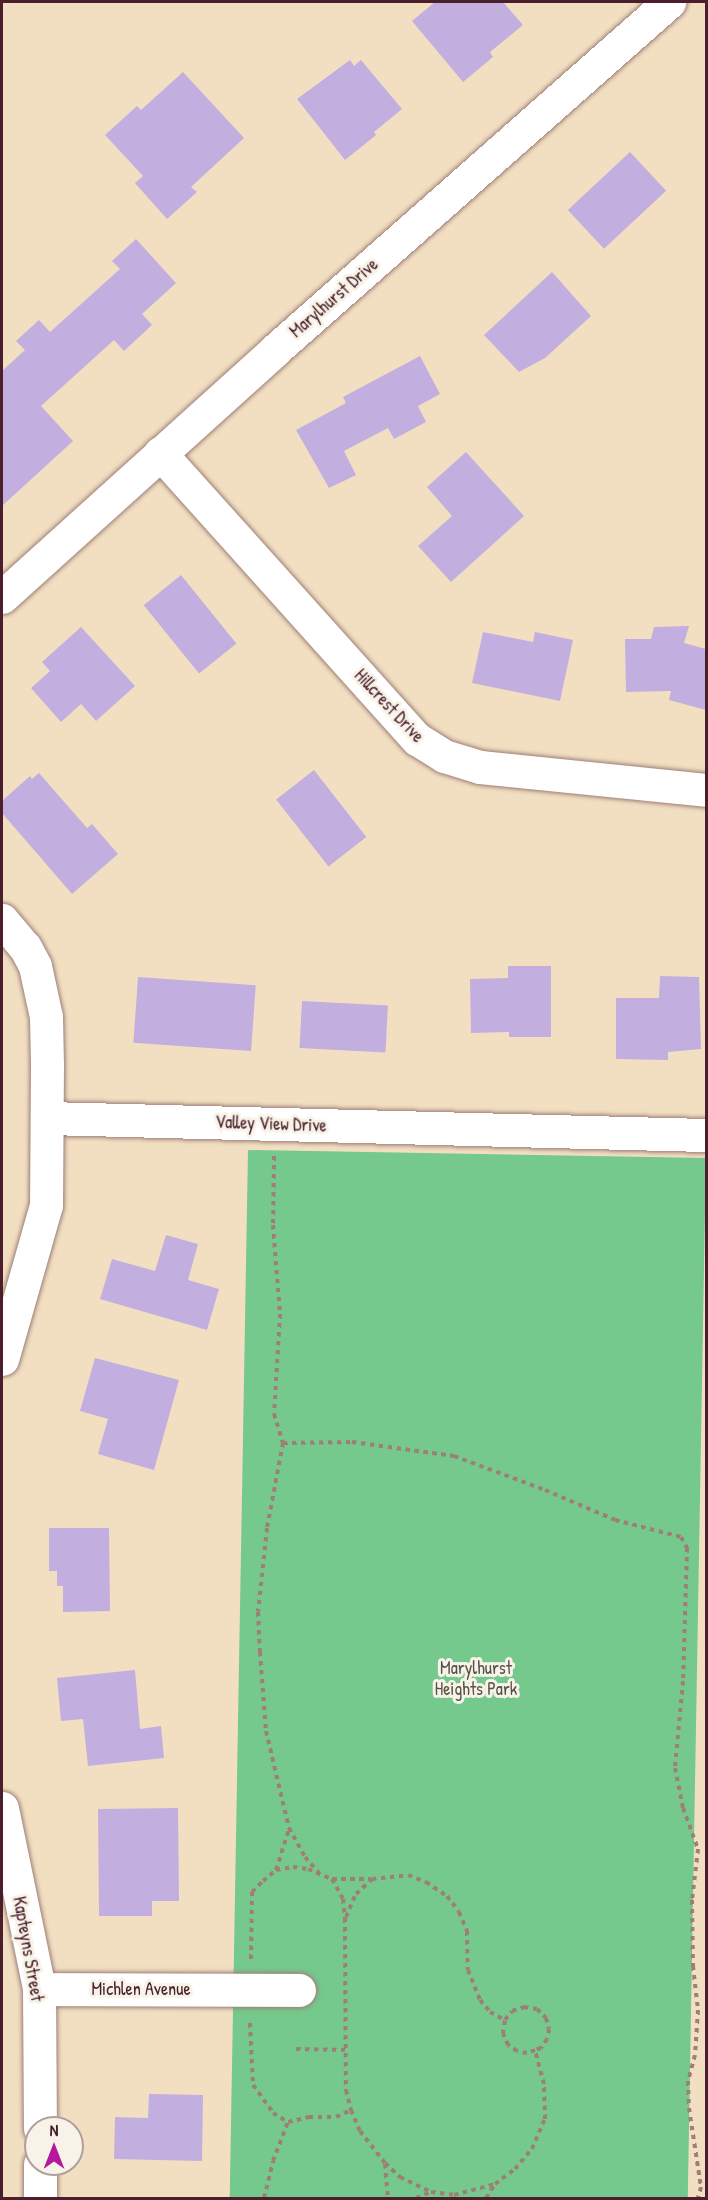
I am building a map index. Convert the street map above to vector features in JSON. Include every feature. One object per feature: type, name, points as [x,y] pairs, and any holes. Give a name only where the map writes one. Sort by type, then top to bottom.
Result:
[{"type":"street","name":"Marylhurst Drive","points":[[2,597],[160,453],[669,2]]},
{"type":"street","name":"Hillcrest Drive","points":[[160,453],[417,739],[444,756],[480,767],[706,790]]},
{"type":"street","points":[[2,920],[25,947],[35,966],[42,990],[46,1017],[47,1118],[46,1206],[2,1359]]},
{"type":"street","name":"Valley View Drive","points":[[47,1118],[706,1135]]},
{"type":"street","name":"Kapteyns Street","points":[[2,1808],[39,1989],[40,2116]]},
{"type":"street","name":"Michlen Avenue","points":[[39,1989],[299,1990]]},
{"type":"street","points":[[40,2176],[40,2199]]},
{"type":"path","points":[[274,1155],[273,1225],[280,1314],[274,1414],[283,1443],[267,1528],[258,1612],[266,1731],[289,1828],[305,1857],[320,1874]]},
{"type":"path","points":[[283,1443],[352,1442],[454,1456],[536,1486],[615,1520],[681,1537],[687,1548],[683,1681],[675,1768],[683,1808],[698,1849],[692,1900],[693,1966],[698,2010],[694,2055],[688,2080],[688,2108],[701,2187],[698,2199]]},
{"type":"path","points":[[289,1828],[276,1870],[252,1892],[248,1989],[252,2085],[273,2113],[288,2122],[309,2117],[336,2117],[351,2110]]},
{"type":"path","points":[[276,1870],[293,1867],[332,1879],[372,1879],[408,1875],[426,1882],[447,1896],[459,1912],[467,1931],[468,1970],[472,1984],[480,2000],[490,2012],[505,2020]]},
{"type":"path","points":[[332,1879],[343,1899],[345,1918],[346,2090],[351,2110],[360,2131],[385,2163],[400,2177],[431,2192],[454,2195],[462,2199]]},
{"type":"path","points":[[345,1918],[356,1894],[372,1879]]},
{"type":"path","points":[[524,2007],[537,2009],[546,2018],[549,2029],[547,2039],[541,2048],[528,2053],[517,2051],[508,2045],[503,2034],[505,2020],[513,2011],[524,2007]]},
{"type":"path","points":[[296,2049],[346,2050]]},
{"type":"path","points":[[454,2195],[495,2184],[515,2169],[532,2149],[545,2119],[541,2068],[535,2050]]},
{"type":"path","points":[[264,2199],[273,2161],[288,2122]]},
{"type":"path","points":[[385,2163],[388,2199]]},
{"type":"path","points":[[486,2199],[495,2184]]},
{"type":"path","points":[[416,2199],[431,2192]]},
{"type":"green space","name":"Marylhurst Heights Park","points":[[248,1150],[706,1158],[688,2198],[230,2198]]},
{"type":"building","points":[[435,2],[503,2],[523,25],[490,52],[493,57],[463,82],[412,21]]},
{"type":"building","points":[[350,60],[354,66],[361,60],[402,109],[374,132],[376,135],[345,160],[297,99]]},
{"type":"building","points":[[183,72],[244,138],[191,187],[197,192],[167,219],[135,183],[143,176],[105,135],[137,106],[141,110]]},
{"type":"building","points":[[630,152],[666,191],[604,249],[568,210]]},
{"type":"building","points":[[136,239],[176,283],[142,314],[152,325],[124,351],[114,340],[41,406],[73,441],[2,506],[2,371],[25,350],[16,341],[39,320],[50,332],[120,269],[112,261]]},
{"type":"building","points":[[552,272],[591,316],[545,358],[519,372],[484,335]]},
{"type":"building","points":[[420,356],[440,394],[418,406],[426,422],[394,439],[388,428],[344,451],[356,475],[329,488],[296,430],[346,403],[343,397]]},
{"type":"building","points":[[466,452],[524,516],[451,582],[418,546],[452,516],[427,487]]},
{"type":"building","points":[[181,575],[236,643],[199,674],[144,605]]},
{"type":"building","points":[[689,626],[684,643],[706,649],[706,710],[669,700],[671,691],[626,692],[625,639],[651,639],[654,627]]},
{"type":"building","points":[[81,627],[135,686],[96,721],[81,704],[61,722],[31,688],[50,671],[42,662]]},
{"type":"building","points":[[483,632],[533,642],[535,632],[573,640],[560,701],[472,683]]},
{"type":"building","points":[[314,770],[366,837],[329,867],[276,800]]},
{"type":"building","points":[[39,773],[87,828],[92,824],[118,854],[72,894],[2,813],[2,801],[30,776],[32,779]]},
{"type":"building","points":[[508,966],[551,966],[551,1037],[509,1037],[509,1032],[471,1033],[470,979],[508,978]]},
{"type":"building","points":[[660,976],[699,977],[701,1049],[668,1052],[668,1060],[616,1059],[616,998],[659,998]]},
{"type":"building","points":[[138,977],[256,985],[251,1051],[133,1043]]},
{"type":"building","points":[[302,1001],[388,1006],[385,1052],[300,1048]]},
{"type":"building","points":[[166,1235],[198,1244],[188,1280],[219,1289],[207,1330],[100,1299],[112,1259],[155,1271]]},
{"type":"building","points":[[95,1358],[179,1380],[154,1470],[98,1454],[108,1419],[80,1411]]},
{"type":"building","points":[[49,1528],[109,1528],[110,1611],[63,1612],[63,1586],[57,1586],[57,1571],[49,1571]]},
{"type":"building","points":[[135,1670],[140,1729],[161,1726],[164,1758],[88,1766],[83,1719],[61,1721],[57,1678]]},
{"type":"building","points":[[178,1808],[179,1901],[152,1901],[152,1916],[99,1916],[98,1809]]},
{"type":"building","points":[[149,2094],[203,2095],[202,2161],[114,2159],[115,2117],[148,2118]]}]
